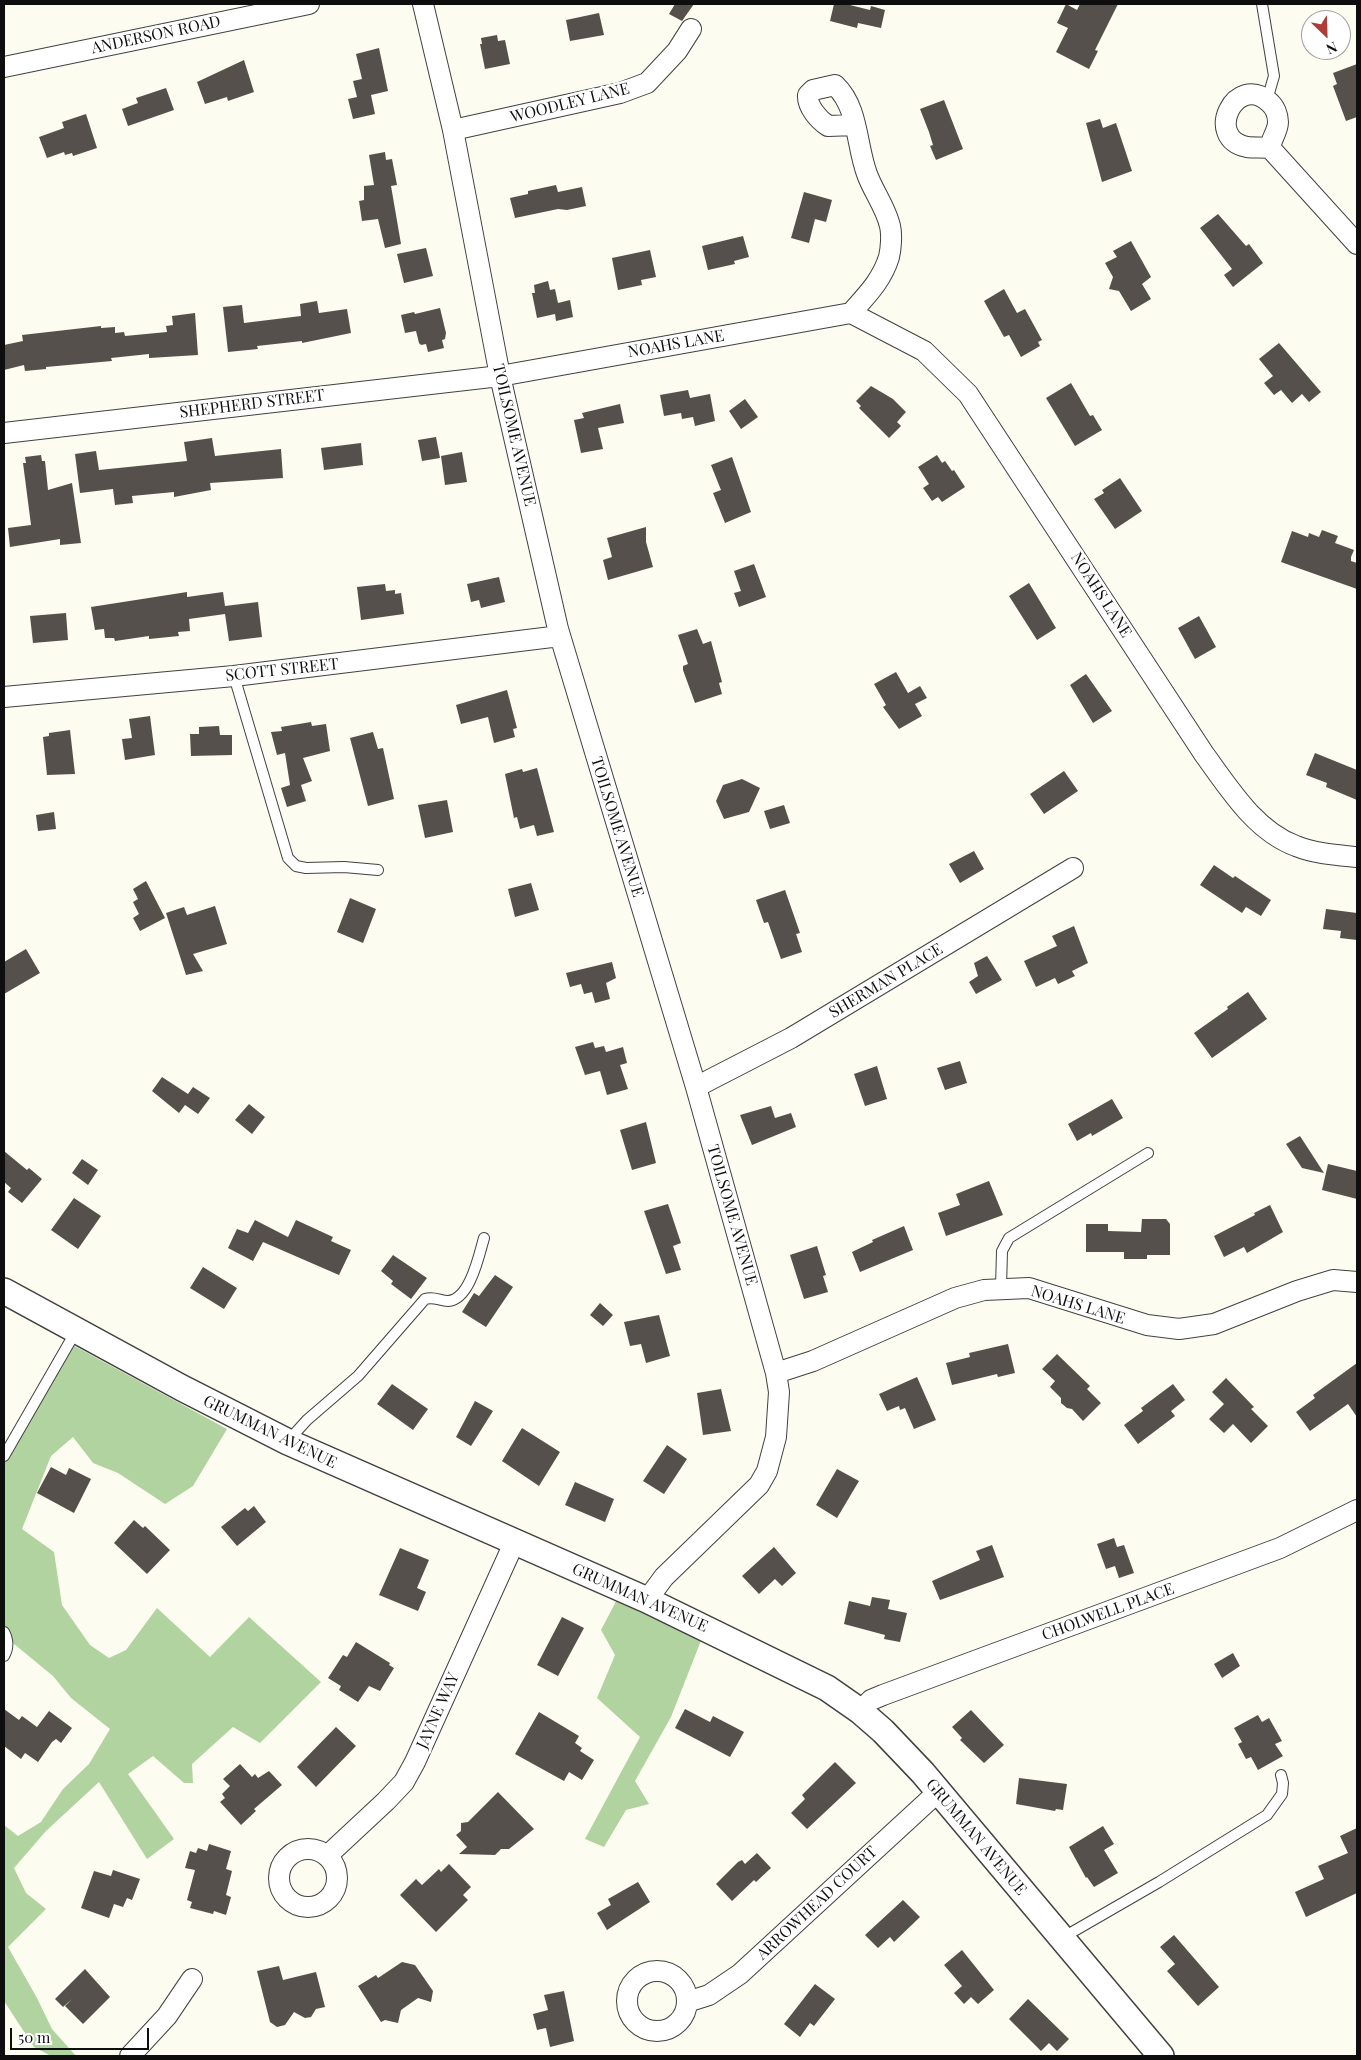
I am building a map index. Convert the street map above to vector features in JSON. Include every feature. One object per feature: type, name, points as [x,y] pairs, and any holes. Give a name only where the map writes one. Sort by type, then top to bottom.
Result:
[{"type":"street","name":"ANDERSON ROAD","points":[[4,67],[308,4]]},
{"type":"street","name":"TOILSOME AVENUE","points":[[423,4],[453,130],[500,376],[560,636],[696,1087],[776,1373],[779,1392],[777,1430],[770,1462],[759,1485],[664,1577],[647,1600]]},
{"type":"street","name":"WOODLEY LANE","points":[[453,130],[620,93],[647,83],[677,51],[691,29]]},
{"type":"street","points":[[1270,148],[1278,123],[1274,106],[1268,100],[1252,95],[1236,100],[1227,113],[1225,121],[1231,137],[1247,147],[1270,148],[1357,244]]},
{"type":"street","points":[[852,313],[878,283],[890,255],[890,226],[866,173],[854,125]]},
{"type":"street","name":"NOAHS LANE","points":[[500,376],[852,313],[924,351],[950,374],[968,394],[1204,754],[1238,801],[1274,835],[1295,846],[1321,854],[1357,857]]},
{"type":"street","name":"SHEPHERD STREET","points":[[4,433],[500,376]]},
{"type":"street","name":"SCOTT STREET","points":[[4,697],[234,676],[560,636]]},
{"type":"street","name":"SHERMAN PLACE","points":[[696,1087],[791,1038],[1072,868]]},
{"type":"street","name":"NOAHS LANE","points":[[776,1373],[813,1362],[955,1298],[1001,1288],[1029,1288],[1147,1325],[1179,1329],[1214,1324],[1297,1291],[1333,1280],[1357,1282]]},
{"type":"street","name":"GRUMMAN AVENUE","points":[[4,1291],[76,1331],[288,1442],[647,1600],[827,1688],[860,1711],[904,1752],[1162,2056]]},
{"type":"street","name":"CHOLWELL PLACE","points":[[860,1711],[871,1700],[883,1695],[1280,1548],[1357,1510]]},
{"type":"street","name":"JAYNE WAY","points":[[327,1856],[404,1782],[415,1762],[514,1543]]},
{"type":"street","name":"ARROWHEAD COURT","points":[[687,2002],[709,1995],[740,1974],[939,1791]]},
{"type":"street","points":[[130,2056],[167,2016],[192,1979]]},
{"type":"lane","points":[[1262,4],[1274,76],[1268,100]]},
{"type":"lane","points":[[234,676],[288,858],[296,866],[306,868],[378,870]]},
{"type":"lane","points":[[1001,1288],[1002,1251],[1009,1238],[1148,1153]]},
{"type":"lane","points":[[288,1442],[307,1420],[358,1376],[425,1299],[437,1298],[446,1301],[459,1297],[465,1291],[484,1238]]},
{"type":"lane","points":[[4,1456],[76,1331]]},
{"type":"lane","points":[[4,1632],[8,1639],[7,1652],[4,1656]]},
{"type":"lane","points":[[1061,1938],[1159,1882],[1267,1815],[1282,1794],[1283,1783],[1281,1775]]},
{"type":"green space","points":[[69,1343],[227,1429],[193,1486],[165,1504],[118,1473],[93,1463],[73,1437],[51,1456],[22,1529],[54,1552],[62,1605],[90,1645],[109,1658],[126,1650],[157,1608],[210,1657],[249,1617],[321,1682],[260,1743],[233,1727],[192,1764],[193,1783],[184,1783],[153,1756],[128,1774],[174,1839],[147,1859],[99,1782],[46,1831],[14,1868],[26,1893],[46,1909],[8,1947],[52,2029],[76,2056],[51,2056],[34,2047],[4,2001],[4,1825],[18,1836],[41,1822],[63,1789],[89,1764],[110,1729],[71,1698],[53,1676],[8,1639],[4,1632],[4,1456]]},
{"type":"green space","points":[[622,1590],[702,1638],[671,1717],[635,1781],[649,1804],[626,1810],[604,1847],[585,1839],[640,1737],[597,1698],[615,1655],[601,1630]]},
{"type":"building","points":[[675,4],[694,4],[682,21],[669,14]]},
{"type":"building","points":[[834,4],[846,4],[870,10],[871,6],[885,10],[881,28],[858,23],[857,28],[830,21]]},
{"type":"building","points":[[1066,4],[1077,10],[1080,4],[1118,4],[1095,50],[1098,51],[1089,69],[1056,52],[1068,28],[1057,23]]},
{"type":"building","points":[[599,13],[604,35],[570,41],[566,20]]},
{"type":"building","points":[[497,35],[498,41],[505,40],[510,64],[485,69],[480,44],[482,44],[481,38]]},
{"type":"building","points":[[379,48],[388,91],[371,95],[375,114],[353,119],[348,99],[357,97],[353,81],[362,79],[356,54]]},
{"type":"building","points":[[244,60],[254,92],[228,101],[227,97],[205,104],[197,82]]},
{"type":"building","points":[[1357,64],[1357,117],[1346,121],[1333,86],[1337,84],[1333,73]]},
{"type":"building","points":[[166,88],[174,110],[128,126],[122,109],[138,103],[136,98]]},
{"type":"building","points":[[944,100],[963,149],[936,160],[930,146],[933,145],[929,132],[920,109]]},
{"type":"building","points":[[86,114],[97,148],[73,156],[72,153],[65,155],[64,152],[47,158],[39,137],[64,128],[62,122]]},
{"type":"building","points":[[1100,119],[1103,128],[1116,123],[1132,171],[1102,182],[1086,123]]},
{"type":"building","points":[[385,152],[386,160],[392,159],[397,185],[391,186],[401,244],[385,248],[378,219],[362,221],[359,201],[364,200],[364,186],[374,185],[369,155]]},
{"type":"building","points":[[556,185],[558,192],[582,187],[586,206],[567,210],[558,209],[515,218],[510,198],[528,194],[528,191]]},
{"type":"building","points":[[804,192],[832,200],[826,222],[815,219],[809,243],[791,238]]},
{"type":"building","points":[[1218,214],[1246,246],[1249,244],[1263,263],[1233,287],[1224,275],[1232,269],[1200,228]]},
{"type":"building","points":[[743,236],[749,257],[734,261],[735,264],[708,270],[702,246]]},
{"type":"building","points":[[1131,241],[1151,277],[1142,284],[1151,299],[1131,311],[1119,291],[1109,289],[1113,277],[1105,263],[1117,257],[1113,251]]},
{"type":"building","points":[[426,248],[433,276],[404,283],[397,254]]},
{"type":"building","points":[[650,250],[656,277],[641,280],[642,285],[618,290],[612,258]]},
{"type":"building","points":[[548,281],[550,290],[555,289],[558,303],[570,300],[573,317],[556,321],[555,314],[537,318],[532,293],[535,293],[534,285]]},
{"type":"building","points":[[1004,289],[1017,313],[1025,309],[1042,340],[1038,342],[1040,346],[1021,357],[1009,335],[1004,337],[984,301]]},
{"type":"building","points":[[317,301],[319,313],[347,309],[351,333],[302,343],[302,341],[257,346],[258,349],[228,352],[223,307],[242,305],[244,323],[301,316],[300,304]]},
{"type":"building","points":[[440,308],[446,333],[445,339],[442,340],[444,348],[428,352],[426,344],[421,345],[419,343],[416,331],[405,333],[401,315]]},
{"type":"building","points":[[195,313],[198,355],[149,358],[149,354],[111,358],[112,361],[46,367],[46,369],[25,371],[24,365],[4,370],[4,345],[23,341],[22,335],[101,326],[101,328],[115,327],[115,333],[124,332],[125,336],[167,332],[166,326],[173,325],[172,316]]},
{"type":"building","points":[[1279,343],[1321,392],[1309,402],[1302,394],[1292,403],[1281,390],[1274,395],[1264,383],[1273,376],[1259,359]]},
{"type":"building","points":[[1071,383],[1090,416],[1093,415],[1102,430],[1075,446],[1046,398]]},
{"type":"building","points":[[871,386],[893,399],[906,412],[897,422],[901,426],[889,438],[859,408],[861,406],[856,401]]},
{"type":"building","points":[[688,390],[690,398],[710,394],[715,421],[695,426],[693,417],[682,419],[681,413],[664,416],[660,395]]},
{"type":"building","points":[[745,399],[758,417],[741,429],[729,411]]},
{"type":"building","points":[[620,404],[624,423],[598,428],[603,449],[581,453],[574,420],[584,418],[582,413]]},
{"type":"building","points":[[436,437],[440,458],[422,461],[418,440]]},
{"type":"building","points":[[212,438],[215,456],[281,449],[283,478],[210,483],[211,490],[174,497],[174,492],[132,496],[133,503],[115,505],[113,489],[80,493],[75,454],[96,451],[99,470],[187,461],[184,442]]},
{"type":"building","points":[[361,443],[363,465],[324,470],[321,448]]},
{"type":"building","points":[[462,452],[467,482],[445,485],[441,456]]},
{"type":"building","points":[[41,455],[42,461],[45,461],[48,490],[72,483],[81,543],[60,545],[60,539],[10,547],[8,528],[31,525],[23,463],[26,463],[25,457]]},
{"type":"building","points":[[937,455],[942,463],[945,461],[952,471],[954,470],[965,487],[942,502],[938,497],[932,501],[923,488],[929,484],[918,467]]},
{"type":"building","points":[[732,457],[751,512],[725,523],[713,493],[721,490],[711,465]]},
{"type":"building","points":[[1120,478],[1142,511],[1115,529],[1094,499],[1104,493],[1102,490]]},
{"type":"building","points":[[646,527],[646,542],[653,567],[608,580],[603,560],[612,557],[607,538]]},
{"type":"building","points":[[1322,530],[1338,536],[1335,543],[1354,550],[1351,561],[1357,563],[1357,589],[1281,562],[1292,531],[1308,537],[1309,533],[1319,537]]},
{"type":"building","points":[[754,564],[766,597],[739,607],[734,593],[741,591],[734,571]]},
{"type":"building","points":[[499,577],[505,602],[481,608],[479,600],[471,602],[467,584]]},
{"type":"building","points":[[1029,583],[1056,628],[1037,640],[1009,596]]},
{"type":"building","points":[[385,584],[386,591],[395,590],[395,594],[401,593],[404,614],[361,620],[357,587]]},
{"type":"building","points":[[187,592],[187,597],[223,592],[225,606],[258,602],[262,637],[229,641],[225,614],[189,619],[190,631],[178,632],[179,636],[149,639],[149,636],[115,641],[114,638],[105,638],[104,629],[95,630],[91,607]]},
{"type":"building","points":[[66,613],[68,640],[33,643],[30,616]]},
{"type":"building","points":[[1199,616],[1216,647],[1195,659],[1178,628]]},
{"type":"building","points":[[697,629],[703,644],[711,641],[722,682],[719,683],[722,694],[695,703],[683,670],[683,666],[688,664],[678,635]]},
{"type":"building","points":[[896,672],[908,693],[920,686],[927,698],[915,704],[922,716],[899,729],[883,707],[886,705],[874,684]]},
{"type":"building","points":[[1086,674],[1112,711],[1093,723],[1070,685]]},
{"type":"building","points":[[507,690],[517,728],[513,729],[515,737],[494,743],[488,717],[461,724],[456,705]]},
{"type":"building","points":[[150,716],[155,755],[125,760],[122,739],[132,738],[129,719]]},
{"type":"building","points":[[311,722],[312,726],[326,724],[330,751],[303,758],[312,781],[301,785],[306,801],[287,807],[281,788],[290,785],[285,753],[277,755],[271,732],[282,731],[281,727]]},
{"type":"building","points":[[219,726],[220,735],[232,735],[232,755],[191,756],[190,734],[199,734],[199,727]]},
{"type":"building","points":[[70,730],[75,774],[47,775],[43,737],[49,736],[49,733]]},
{"type":"building","points":[[373,732],[378,749],[383,748],[394,799],[368,806],[350,738]]},
{"type":"building","points":[[1315,753],[1357,770],[1357,800],[1326,787],[1327,783],[1306,775]]},
{"type":"building","points":[[537,768],[554,832],[537,836],[534,825],[520,829],[517,817],[514,818],[505,774],[522,769],[523,772]]},
{"type":"building","points":[[1064,771],[1078,791],[1044,814],[1030,794]]},
{"type":"building","points":[[742,779],[760,788],[749,812],[724,819],[716,801],[723,785]]},
{"type":"building","points":[[447,800],[453,832],[425,838],[418,805]]},
{"type":"building","points":[[784,805],[790,823],[770,829],[764,811]]},
{"type":"building","points":[[54,812],[56,829],[38,831],[36,815]]},
{"type":"building","points":[[974,851],[984,869],[960,883],[949,864]]},
{"type":"building","points":[[1214,865],[1233,878],[1235,876],[1271,900],[1261,916],[1246,907],[1242,913],[1200,885]]},
{"type":"building","points":[[146,881],[165,918],[140,931],[133,918],[139,914],[133,902],[138,899],[133,889]]},
{"type":"building","points":[[531,883],[539,910],[515,917],[508,889]]},
{"type":"building","points":[[785,890],[800,933],[796,934],[802,952],[781,959],[768,922],[764,923],[756,900]]},
{"type":"building","points":[[350,898],[376,909],[363,943],[337,932]]},
{"type":"building","points":[[215,906],[227,944],[193,954],[203,971],[186,975],[166,913],[184,907],[187,915]]},
{"type":"building","points":[[1326,909],[1357,913],[1357,940],[1340,938],[1341,931],[1323,929]]},
{"type":"building","points":[[1074,926],[1088,963],[1072,971],[1075,976],[1058,984],[1055,978],[1036,987],[1024,961],[1057,946],[1052,936]]},
{"type":"building","points":[[26,949],[40,973],[4,994],[4,962]]},
{"type":"building","points":[[987,956],[1002,980],[976,994],[969,982],[978,976],[974,963]]},
{"type":"building","points":[[612,962],[616,978],[606,983],[610,999],[595,1003],[592,992],[584,994],[581,984],[570,987],[566,973]]},
{"type":"building","points":[[1248,992],[1267,1019],[1212,1058],[1194,1033]]},
{"type":"building","points":[[593,1042],[595,1048],[604,1046],[606,1052],[623,1047],[627,1063],[620,1065],[628,1089],[607,1095],[600,1071],[585,1075],[575,1047]]},
{"type":"building","points":[[960,1061],[967,1083],[945,1090],[937,1068]]},
{"type":"building","points":[[877,1066],[887,1099],[865,1106],[854,1074]]},
{"type":"building","points":[[162,1077],[188,1094],[193,1087],[210,1098],[198,1114],[185,1105],[179,1113],[152,1091]]},
{"type":"building","points":[[1112,1099],[1123,1118],[1092,1136],[1091,1133],[1077,1141],[1068,1124]]},
{"type":"building","points":[[249,1104],[265,1117],[252,1134],[235,1120]]},
{"type":"building","points":[[771,1106],[775,1118],[791,1113],[796,1127],[752,1145],[740,1115]]},
{"type":"building","points":[[646,1122],[656,1163],[632,1170],[620,1130]]},
{"type":"building","points":[[1300,1136],[1324,1173],[1302,1168],[1286,1144]]},
{"type":"building","points":[[4,1151],[27,1170],[29,1168],[42,1179],[22,1203],[8,1192],[11,1188],[4,1182]]},
{"type":"building","points":[[82,1159],[98,1170],[88,1185],[72,1173]]},
{"type":"building","points":[[1328,1164],[1357,1171],[1357,1199],[1322,1190]]},
{"type":"building","points":[[989,1181],[1003,1215],[946,1236],[938,1213],[960,1205],[956,1194]]},
{"type":"building","points":[[74,1198],[101,1216],[78,1249],[51,1230]]},
{"type":"building","points":[[668,1204],[681,1243],[673,1246],[681,1270],[666,1274],[644,1211]]},
{"type":"building","points":[[1270,1205],[1283,1232],[1247,1253],[1244,1247],[1224,1257],[1214,1236]]},
{"type":"building","points":[[1142,1219],[1166,1219],[1170,1224],[1170,1255],[1147,1255],[1147,1259],[1124,1259],[1124,1252],[1086,1252],[1086,1224],[1108,1224],[1108,1231],[1141,1232]]},
{"type":"building","points":[[255,1220],[288,1237],[296,1220],[333,1237],[331,1241],[351,1250],[339,1275],[263,1242],[253,1261],[228,1248],[237,1229],[248,1233]]},
{"type":"building","points":[[904,1226],[913,1250],[860,1272],[852,1252],[873,1242],[872,1240]]},
{"type":"building","points":[[817,1246],[826,1275],[823,1276],[828,1292],[804,1299],[790,1255]]},
{"type":"building","points":[[393,1255],[427,1278],[411,1299],[391,1284],[393,1281],[381,1271]]},
{"type":"building","points":[[203,1267],[237,1288],[224,1309],[190,1288]]},
{"type":"building","points":[[495,1275],[513,1287],[486,1327],[462,1312],[474,1293],[479,1296]]},
{"type":"building","points":[[600,1303],[613,1315],[603,1326],[590,1315]]},
{"type":"building","points":[[659,1315],[670,1356],[646,1363],[641,1344],[630,1346],[624,1322]]},
{"type":"building","points":[[1008,1344],[1015,1373],[998,1377],[997,1374],[952,1385],[946,1363],[970,1357],[969,1353]]},
{"type":"building","points":[[1057,1354],[1090,1386],[1087,1389],[1101,1403],[1083,1421],[1072,1409],[1067,1408],[1061,1403],[1061,1398],[1050,1387],[1055,1381],[1042,1369]]},
{"type":"building","points":[[1357,1363],[1357,1417],[1348,1404],[1310,1431],[1296,1412],[1315,1398],[1313,1395]]},
{"type":"building","points":[[917,1377],[936,1420],[914,1429],[905,1408],[900,1410],[899,1406],[887,1411],[879,1394]]},
{"type":"building","points":[[1226,1378],[1254,1407],[1251,1409],[1268,1426],[1251,1443],[1233,1424],[1224,1433],[1209,1419],[1224,1404],[1212,1392]]},
{"type":"building","points":[[392,1384],[428,1409],[413,1430],[377,1404]]},
{"type":"building","points":[[1173,1384],[1185,1400],[1171,1411],[1175,1416],[1138,1444],[1124,1425],[1143,1411],[1141,1408]]},
{"type":"building","points":[[721,1389],[731,1431],[703,1435],[697,1393]]},
{"type":"building","points":[[475,1401],[493,1411],[471,1446],[456,1437]]},
{"type":"building","points":[[522,1428],[560,1452],[539,1486],[502,1461]]},
{"type":"building","points":[[667,1445],[687,1459],[664,1494],[643,1481]]},
{"type":"building","points":[[51,1467],[66,1475],[69,1468],[91,1479],[74,1513],[37,1493]]},
{"type":"building","points":[[837,1469],[859,1481],[837,1518],[816,1505]]},
{"type":"building","points":[[575,1482],[614,1499],[605,1522],[565,1505]]},
{"type":"building","points":[[254,1506],[266,1522],[237,1546],[221,1527],[245,1508],[248,1511]]},
{"type":"building","points":[[134,1520],[143,1528],[145,1526],[170,1550],[147,1574],[114,1543]]},
{"type":"building","points":[[1114,1538],[1117,1547],[1124,1545],[1134,1573],[1119,1578],[1115,1566],[1106,1569],[1097,1544]]},
{"type":"building","points":[[992,1545],[1004,1577],[940,1600],[932,1581],[980,1560],[976,1551]]},
{"type":"building","points":[[774,1547],[796,1573],[782,1586],[775,1579],[759,1594],[742,1576]]},
{"type":"building","points":[[400,1548],[429,1560],[417,1588],[426,1592],[418,1611],[379,1595]]},
{"type":"building","points":[[872,1597],[890,1600],[888,1609],[907,1613],[900,1642],[884,1639],[885,1635],[844,1624],[849,1601],[870,1606]]},
{"type":"building","points":[[562,1617],[584,1628],[558,1676],[537,1665]]},
{"type":"building","points":[[356,1642],[390,1663],[389,1665],[394,1668],[380,1691],[369,1686],[358,1702],[339,1690],[341,1686],[328,1678],[343,1655],[347,1657]]},
{"type":"building","points":[[1233,1653],[1240,1666],[1222,1678],[1214,1664]]},
{"type":"building","points":[[4,1709],[19,1720],[22,1716],[37,1727],[49,1711],[72,1728],[61,1743],[56,1739],[52,1742],[38,1762],[25,1753],[21,1759],[4,1746]]},
{"type":"building","points":[[685,1709],[710,1722],[713,1716],[744,1732],[730,1757],[675,1728]]},
{"type":"building","points":[[971,1710],[1004,1745],[984,1763],[960,1740],[962,1738],[952,1727]]},
{"type":"building","points":[[539,1712],[579,1736],[575,1743],[582,1748],[580,1751],[594,1760],[582,1780],[569,1772],[564,1781],[515,1754]]},
{"type":"building","points":[[1258,1715],[1262,1722],[1269,1718],[1282,1741],[1275,1744],[1283,1756],[1258,1770],[1251,1757],[1246,1759],[1238,1744],[1242,1742],[1234,1728]]},
{"type":"building","points":[[336,1727],[356,1746],[316,1787],[297,1767]]},
{"type":"building","points":[[835,1762],[856,1783],[807,1829],[791,1813],[805,1799],[802,1795]]},
{"type":"building","points":[[240,1764],[252,1777],[255,1774],[258,1778],[269,1771],[282,1785],[254,1809],[256,1811],[241,1825],[220,1802],[225,1798],[222,1794],[230,1786],[223,1779]]},
{"type":"building","points":[[1019,1778],[1067,1784],[1063,1810],[1056,1809],[1055,1811],[1016,1804]]},
{"type":"building","points":[[498,1792],[534,1829],[509,1849],[501,1849],[495,1855],[459,1854],[467,1847],[456,1835],[461,1831],[461,1823],[468,1822]]},
{"type":"building","points":[[1103,1826],[1114,1844],[1104,1850],[1118,1873],[1094,1887],[1086,1878],[1069,1847]]},
{"type":"building","points":[[1357,1828],[1357,1893],[1306,1917],[1295,1892],[1324,1879],[1318,1866],[1348,1853],[1340,1836]]},
{"type":"building","points":[[209,1844],[231,1851],[226,1869],[232,1871],[226,1895],[231,1897],[226,1915],[214,1911],[213,1914],[190,1908],[192,1902],[187,1900],[195,1870],[185,1868],[190,1851],[196,1853],[198,1848],[207,1851]]},
{"type":"building","points":[[757,1853],[771,1868],[756,1882],[754,1880],[732,1901],[716,1884],[738,1862],[742,1860],[745,1864]]},
{"type":"building","points":[[449,1864],[471,1887],[463,1895],[468,1900],[436,1932],[400,1895],[416,1879],[422,1885],[439,1869],[441,1872]]},
{"type":"building","points":[[113,1870],[140,1879],[132,1900],[127,1898],[123,1907],[114,1904],[109,1918],[81,1908],[94,1871],[111,1876]]},
{"type":"building","points":[[638,1882],[650,1902],[607,1930],[597,1913],[611,1905],[608,1899]]},
{"type":"building","points":[[903,1900],[920,1917],[894,1942],[890,1937],[878,1948],[865,1935]]},
{"type":"building","points":[[1174,1935],[1219,1987],[1198,2006],[1167,1971],[1175,1964],[1160,1947]]},
{"type":"building","points":[[962,1950],[994,1990],[978,2004],[971,1997],[964,2004],[954,1993],[962,1986],[944,1965]]},
{"type":"building","points":[[402,1962],[415,1965],[433,1991],[431,2002],[418,1998],[401,2010],[398,2023],[385,2020],[381,2022],[358,1986],[376,1975],[378,1978]]},
{"type":"building","points":[[279,1966],[283,1980],[316,1972],[325,2007],[316,2009],[311,2017],[305,2018],[294,2012],[285,2025],[277,2027],[270,2022],[257,1971]]},
{"type":"building","points":[[85,1969],[110,1997],[83,2024],[65,2006],[72,1999],[63,2007],[55,1999]]},
{"type":"building","points":[[815,1984],[835,1999],[814,2026],[810,2023],[800,2037],[784,2024]]},
{"type":"building","points":[[564,1991],[574,2041],[550,2047],[546,2028],[537,2030],[533,2014],[548,2010],[544,1995]]},
{"type":"building","points":[[1028,1999],[1069,2039],[1057,2051],[1049,2043],[1041,2051],[1009,2019]]}]
